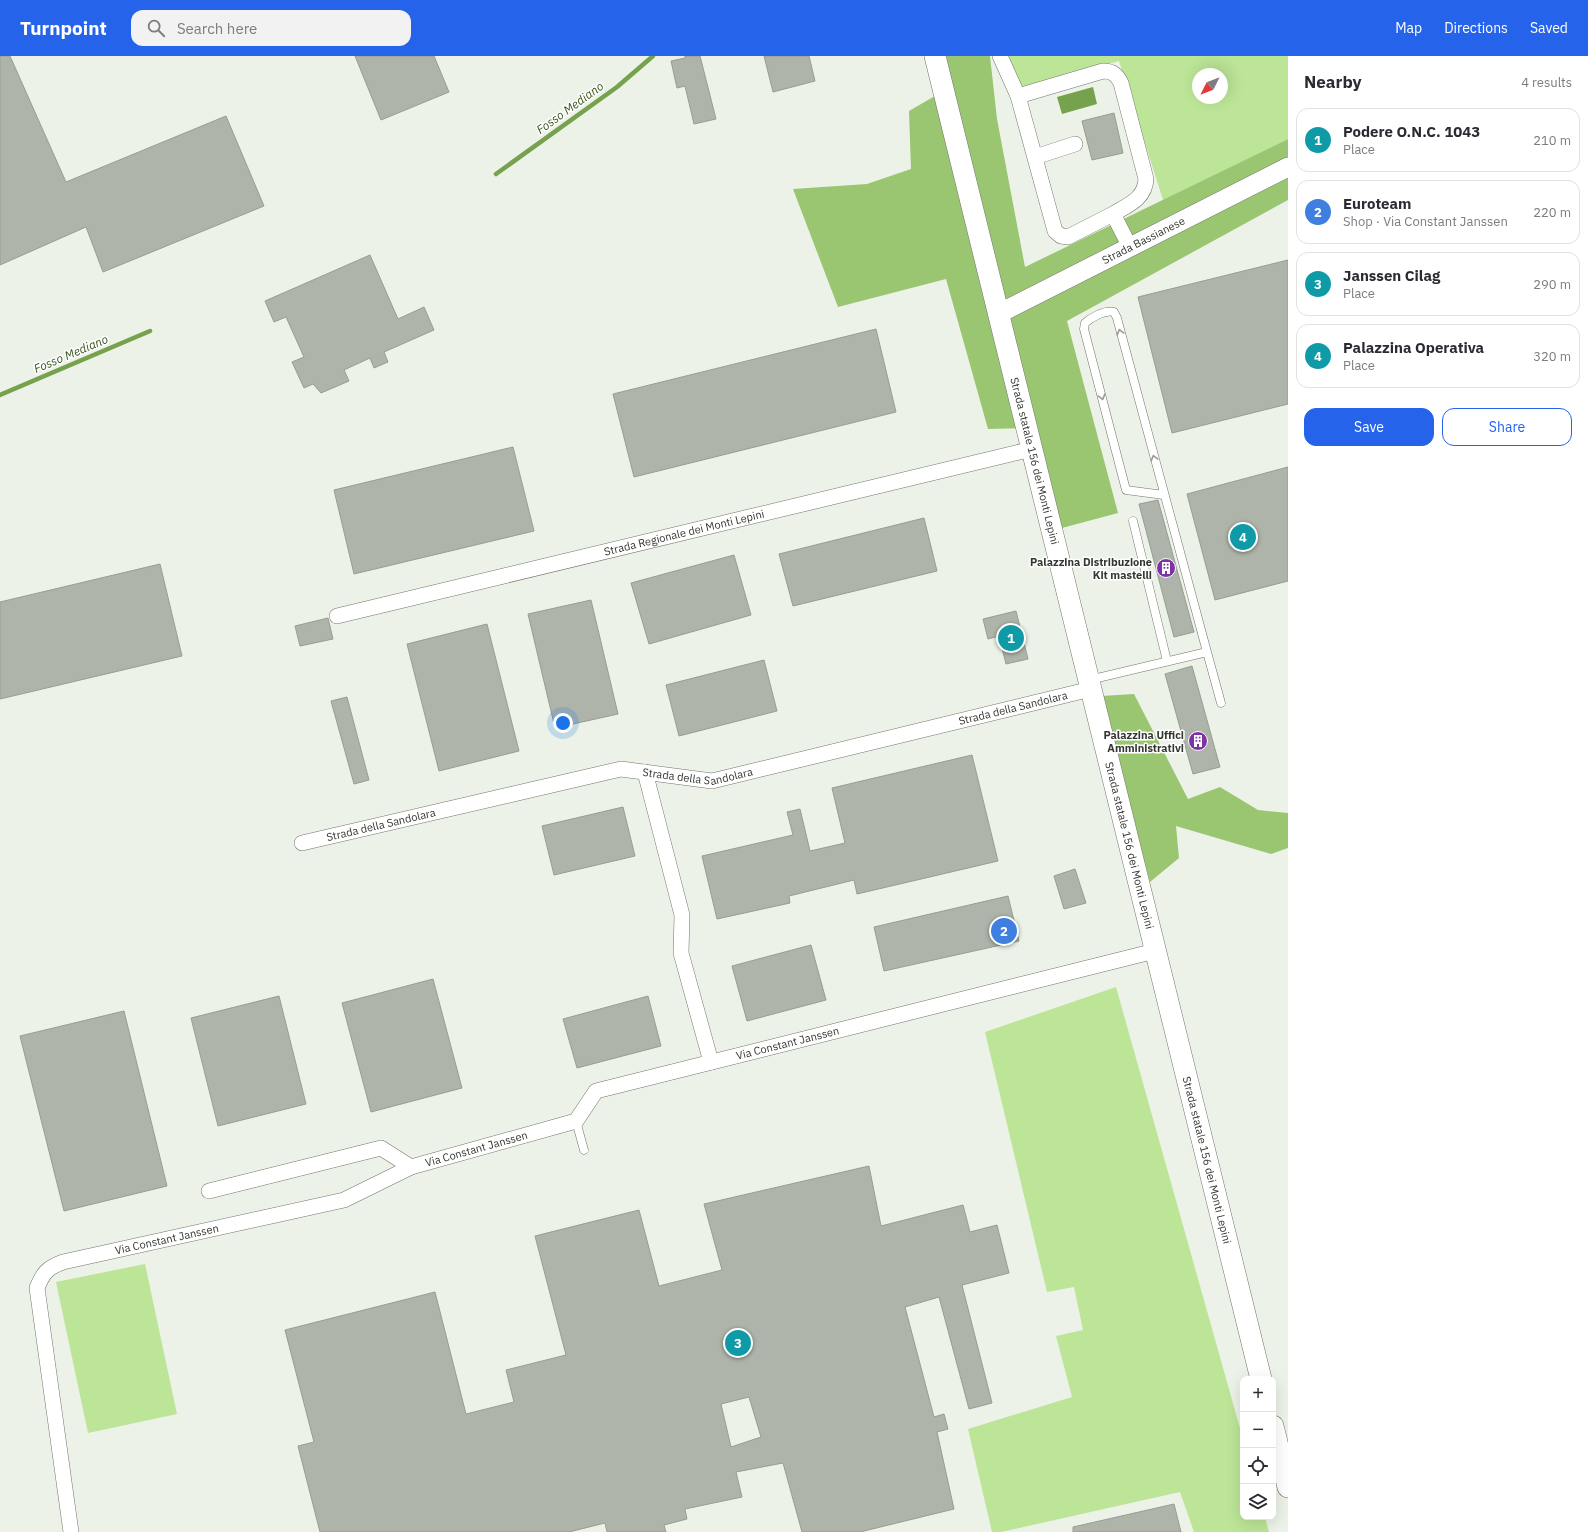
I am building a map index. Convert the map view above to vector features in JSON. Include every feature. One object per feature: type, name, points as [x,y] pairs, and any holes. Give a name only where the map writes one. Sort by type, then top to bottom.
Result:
[{"type":"main road","name":"Strada statale 156 dei Monti Lepini","points":[[935,56],[1260,1376]]},
{"type":"main road","points":[[1276,1438],[1288,1487]]},
{"type":"street","points":[[1000,56],[1018,96],[1055,230],[1061,236],[1072,236],[1113,214],[1133,202],[1141,195],[1144,191],[1146,180],[1120,83],[1112,72],[1103,71],[1018,96]]},
{"type":"street","points":[[1035,157],[1075,144]]},
{"type":"street","name":"Strada Bassianese","points":[[998,314],[1288,168]]},
{"type":"street","points":[[1113,214],[1130,248]]},
{"type":"street","name":"Strada Regionale dei Monti Lepini","points":[[337,616],[1032,449]]},
{"type":"street","name":"Strada della Sandolara","points":[[302,843],[620,769],[712,781],[1090,685]]},
{"type":"street","points":[[645,772],[682,915],[681,953],[711,1062]]},
{"type":"street","name":"Via Constant Janssen","points":[[71,1532],[37,1288],[42,1276],[51,1267],[63,1262],[344,1200],[411,1167],[576,1121],[596,1091],[1155,951]]},
{"type":"street","points":[[209,1191],[381,1148],[411,1167]]},
{"type":"lane","points":[[1164,495],[1126,490],[1084,329],[1085,324],[1090,319],[1110,310],[1114,312],[1117,318],[1221,703]]},
{"type":"lane","points":[[1133,521],[1167,661]]},
{"type":"lane","points":[[1090,685],[1167,661],[1207,652]]},
{"type":"lane","points":[[576,1121],[584,1150]]},
{"type":"shaded area","points":[[944,56],[990,56],[997,119],[1025,267],[1288,139],[1288,200],[1067,321],[1118,513],[1062,528],[1034,428],[988,429],[946,279],[838,307],[793,189],[867,184],[911,169],[909,111],[952,86]]},
{"type":"shaded area","points":[[992,56],[1288,56],[1288,139],[1163,200],[1119,61],[1011,92]]},
{"type":"shaded area","points":[[1093,87],[1097,104],[1062,114],[1057,97]]},
{"type":"shaded area","points":[[1134,694],[1188,799],[1220,787],[1258,810],[1288,813],[1288,848],[1271,854],[1176,826],[1179,858],[1150,882],[1101,696]]},
{"type":"shaded area","points":[[1116,987],[1240,1428],[1240,1520],[1266,1520],[1269,1532],[1194,1532],[1180,1492],[1001,1532],[992,1532],[968,1429],[1072,1397],[1056,1336],[1083,1330],[1074,1287],[1047,1292],[985,1032]]},
{"type":"shaded area","points":[[145,1264],[177,1414],[88,1433],[56,1282]]},
{"type":"building","points":[[0,56],[10,56],[66,182],[226,116],[264,206],[103,272],[86,227],[0,265]]},
{"type":"building","points":[[355,56],[434,56],[449,92],[381,120]]},
{"type":"building","points":[[685,56],[700,56],[716,119],[694,124],[685,86],[677,88],[671,61],[685,58]]},
{"type":"building","points":[[764,56],[809,56],[815,81],[773,92]]},
{"type":"building","points":[[1114,113],[1123,153],[1092,160],[1082,121]]},
{"type":"building","points":[[370,255],[398,319],[424,307],[434,330],[384,352],[388,362],[374,368],[370,358],[344,370],[349,381],[321,393],[313,384],[304,388],[292,362],[304,357],[286,317],[274,322],[265,301]]},
{"type":"building","points":[[1288,260],[1288,404],[1172,433],[1138,297]]},
{"type":"building","points":[[876,329],[896,412],[634,477],[613,394]]},
{"type":"building","points":[[513,447],[534,531],[354,574],[334,490]]},
{"type":"building","points":[[1288,467],[1288,581],[1215,600],[1187,494]]},
{"type":"building","name":"Palazzina Distribuzione Kit mastelli","points":[[1158,500],[1194,632],[1174,637],[1139,504]]},
{"type":"building","points":[[924,518],[937,571],[793,606],[779,554]]},
{"type":"building","points":[[734,555],[751,615],[649,644],[631,583]]},
{"type":"building","points":[[160,564],[182,656],[0,699],[0,602]]},
{"type":"building","points":[[591,600],[618,714],[555,728],[528,614]]},
{"type":"building","points":[[1016,611],[1028,659],[1006,664],[999,636],[988,639],[983,619]]},
{"type":"building","points":[[328,618],[333,639],[300,646],[295,626]]},
{"type":"building","points":[[487,624],[519,751],[439,771],[407,644]]},
{"type":"building","points":[[764,660],[777,711],[679,736],[666,685]]},
{"type":"building","name":"Palazzina Uffici Amministrativi","points":[[1192,666],[1220,767],[1193,774],[1165,674]]},
{"type":"building","points":[[347,697],[369,780],[354,784],[331,701]]},
{"type":"building","points":[[972,755],[998,861],[857,894],[854,880],[789,896],[790,903],[717,919],[702,856],[793,835],[787,812],[800,809],[810,851],[845,843],[832,788]]},
{"type":"building","points":[[623,807],[635,856],[554,875],[542,826]]},
{"type":"building","points":[[1075,869],[1086,903],[1064,909],[1054,876]]},
{"type":"building","points":[[1008,896],[1019,941],[884,971],[874,927]]},
{"type":"building","points":[[811,945],[826,1000],[747,1021],[732,966]]},
{"type":"building","points":[[433,979],[462,1088],[371,1112],[342,1003]]},
{"type":"building","points":[[279,996],[306,1104],[218,1126],[191,1018]]},
{"type":"building","points":[[648,996],[661,1046],[577,1068],[563,1019]]},
{"type":"building","points":[[124,1011],[167,1186],[64,1211],[20,1036]]},
{"type":"building","points":[[869,1166],[881,1226],[963,1205],[970,1232],[997,1225],[1009,1273],[962,1285],[992,1403],[969,1409],[939,1297],[905,1307],[934,1417],[944,1414],[948,1429],[937,1432],[954,1509],[860,1532],[802,1532],[783,1463],[736,1472],[742,1497],[685,1509],[687,1519],[664,1525],[666,1532],[607,1532],[605,1523],[569,1532],[320,1532],[298,1446],[314,1442],[285,1330],[435,1292],[466,1414],[514,1402],[506,1370],[566,1355],[535,1236],[639,1210],[659,1286],[722,1270],[704,1204]],"holes":[[[749,1397],[761,1437],[731,1447],[721,1404]]]},
{"type":"building","points":[[1174,1504],[1181,1532],[1073,1532],[1073,1527]]},
{"type":"waterway","name":"Fosso Mediano","points":[[496,174],[617,87],[653,56]]},
{"type":"waterway","name":"Fosso Mediano","points":[[0,395],[150,331]]},
{"type":"place","name":"Palazzina Operativa","points":[[1243,537]]},
{"type":"place","name":"Palazzina Distribuzione Kit mastelli","points":[[1166,568]]},
{"type":"place","name":"Podere O.N.C. 1043","points":[[1011,638]]},
{"type":"place","name":"Palazzina Uffici Amministrativi","points":[[1198,741]]},
{"type":"place","name":"Euroteam","points":[[1004,931]]},
{"type":"place","name":"Janssen Cilag","points":[[738,1343]]}]
